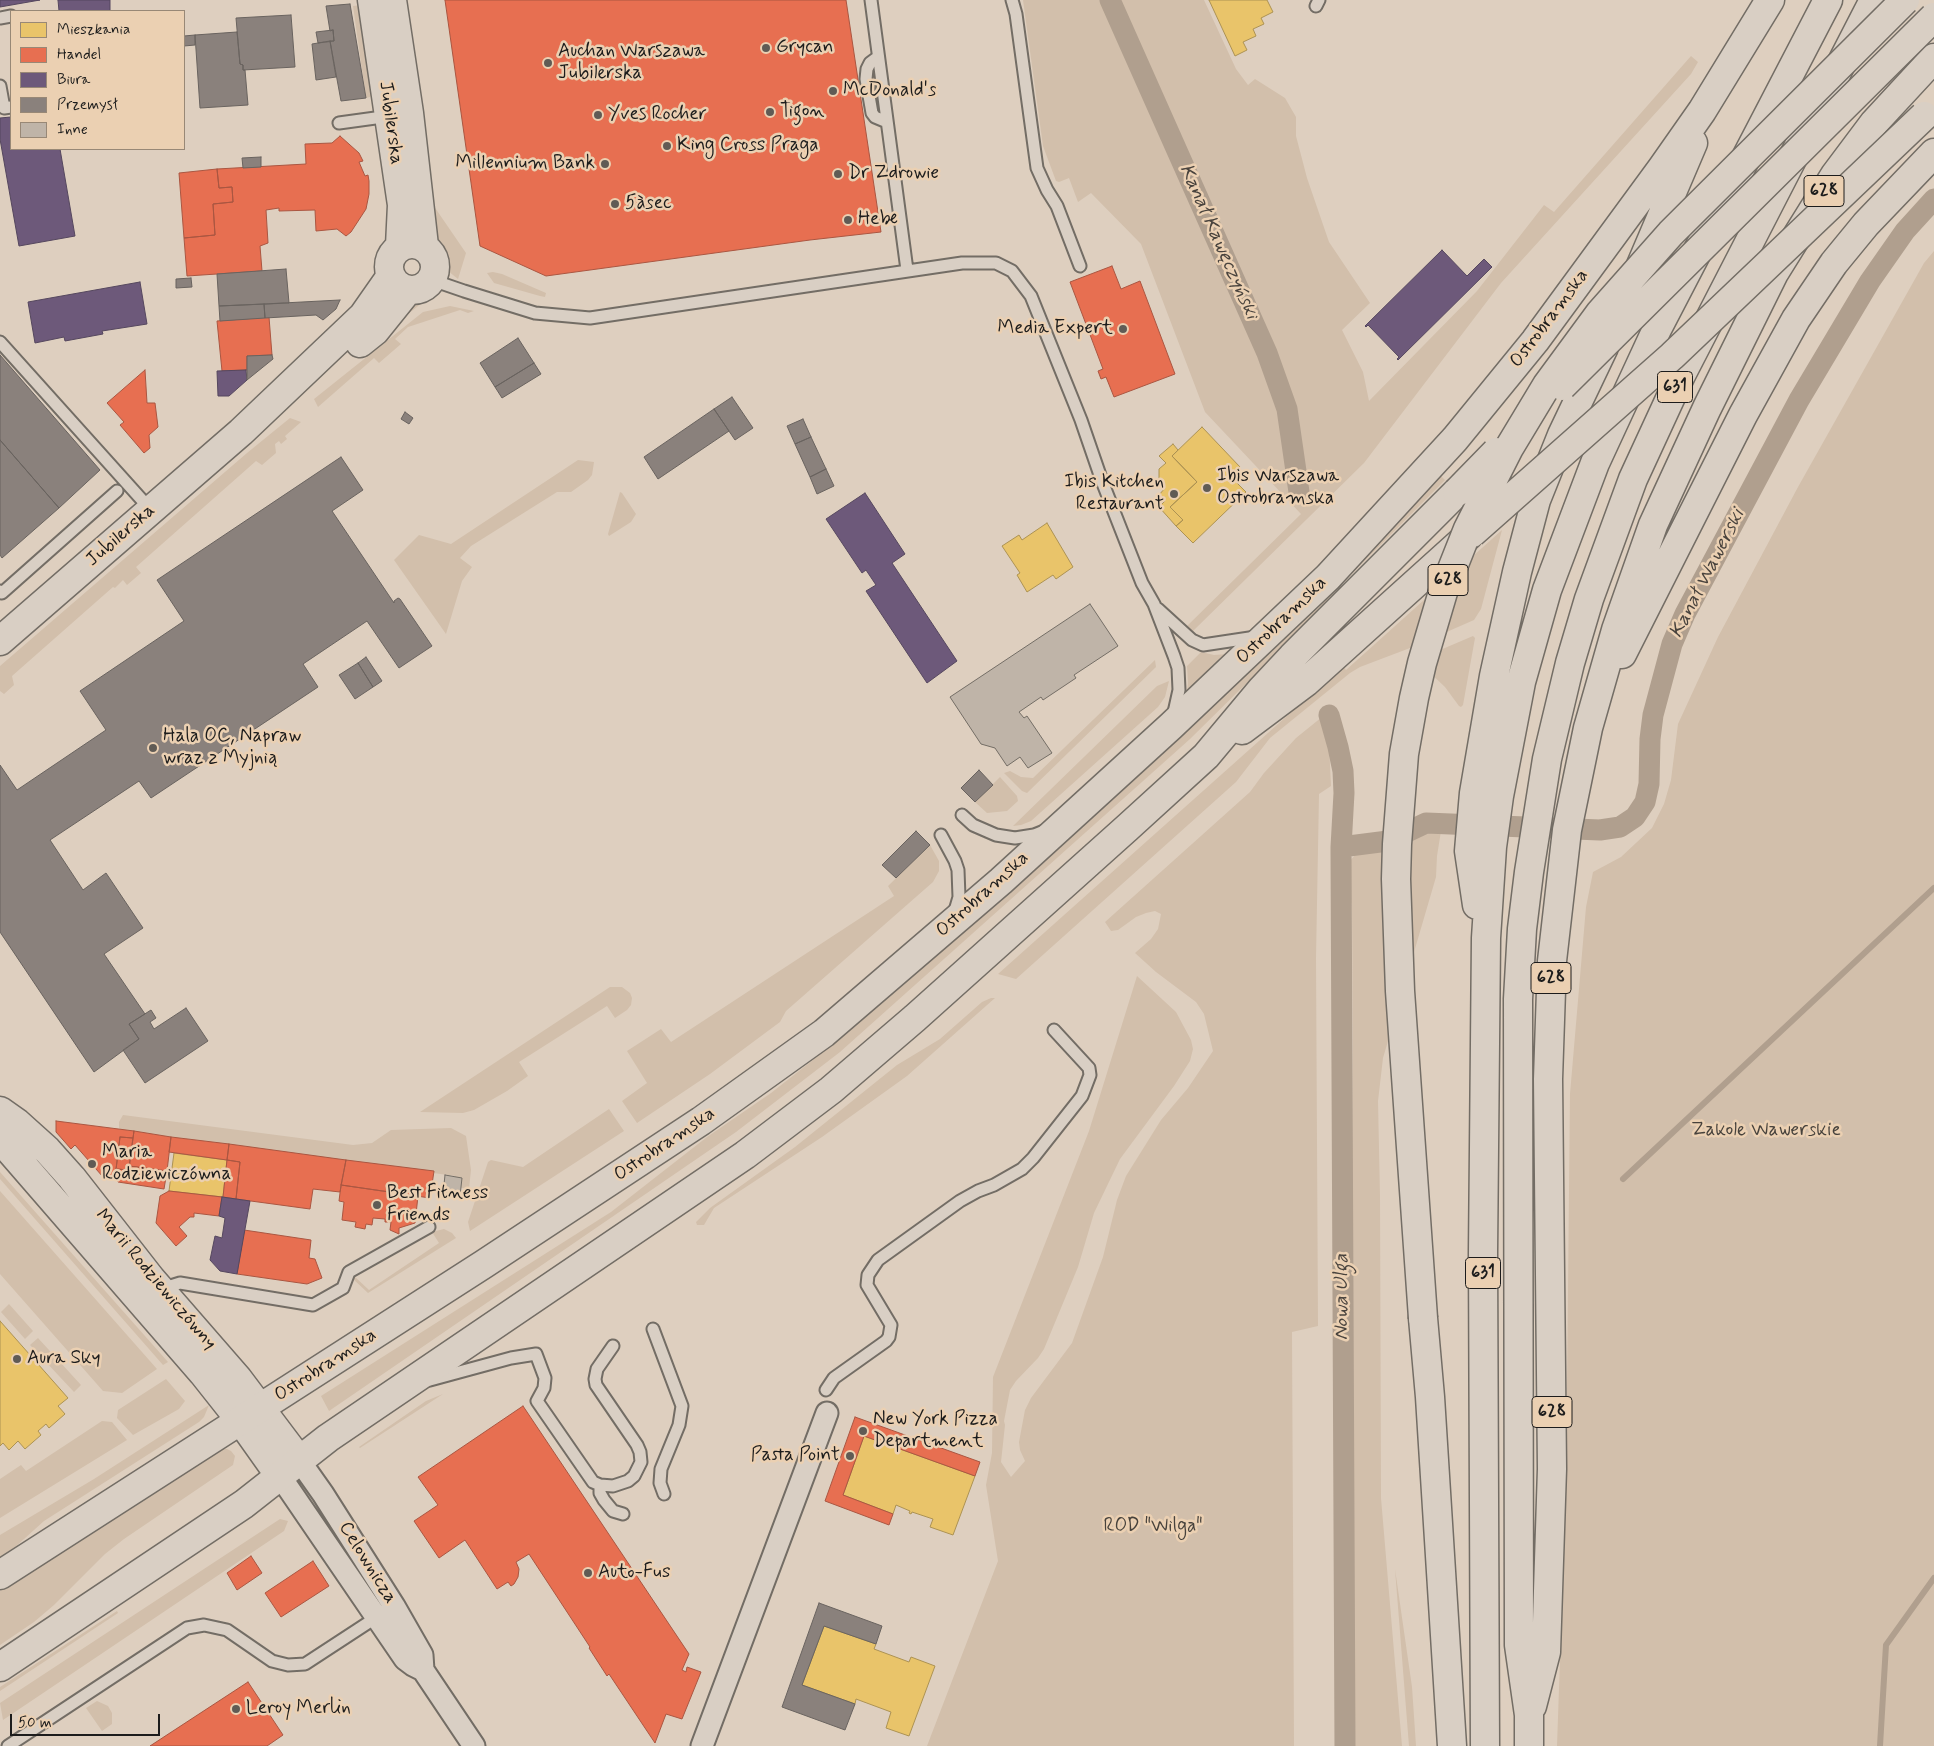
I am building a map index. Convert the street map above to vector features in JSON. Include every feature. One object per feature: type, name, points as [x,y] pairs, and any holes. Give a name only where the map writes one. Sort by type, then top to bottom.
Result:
[{"type":"main road","name":"Jubilerska","points":[[372,0],[399,115]]},
{"type":"main road","name":"Jubilerska","points":[[392,0],[399,115],[412,246]]},
{"type":"main road","name":"Ostrobramska","points":[[0,1575],[516,1244],[701,1122],[824,1033],[951,924],[1270,634],[1328,577],[1455,439],[1535,342],[1702,111],[1770,0]]},
{"type":"main road","name":"631","points":[[1485,1746],[1483,1253],[1486,970],[1481,849],[1487,794],[1539,618],[1570,525],[1594,463],[1657,329],[1828,0]]},
{"type":"main road","name":"631","points":[[1529,1715],[1519,1645],[1518,999],[1522,929],[1532,846],[1552,734],[1580,628],[1602,560],[1633,479],[1681,375],[1874,0]]},
{"type":"main road","name":"628","points":[[1452,1746],[1431,1406],[1400,991],[1396,879],[1404,754],[1422,663],[1443,592],[1468,529],[1500,463],[1546,385],[1595,320],[1671,233],[1905,0]]},
{"type":"main road","name":"Ostrobramska","points":[[0,1667],[244,1504],[328,1438],[745,1155],[802,1112],[915,1018],[1206,756],[1262,689],[1292,657],[1934,17]]},
{"type":"main road","name":"628","points":[[1529,1746],[1529,1715],[1546,1652],[1552,1469],[1548,1042],[1555,929],[1565,849],[1572,803],[1588,728],[1616,630],[1653,525],[1707,408],[1774,273],[1835,175],[1874,123],[1934,58]]},
{"type":"main road","points":[[1487,794],[1494,676],[1517,572],[1536,500],[1562,435],[1634,282],[1684,166],[1702,111]]},
{"type":"main road","points":[[1206,756],[1306,682],[1672,356],[1929,111]]},
{"type":"main road","points":[[1588,728],[1602,693],[1677,543],[1768,368],[1796,319],[1834,263],[1866,224],[1934,153]]},
{"type":"main road","points":[[412,246],[434,258],[436,265],[435,273],[410,282],[389,265],[394,251],[412,246]]},
{"type":"main road","name":"Jubilerska","points":[[0,641],[241,432],[364,316],[410,282]]},
{"type":"main road","name":"Marii Rodziewiczówny","points":[[0,1112],[17,1123],[72,1178],[160,1290],[238,1379],[251,1414]]},
{"type":"main road","name":"Marii Rodziewiczówny","points":[[0,1139],[172,1338],[251,1414],[289,1468]]},
{"type":"street","points":[[702,1746],[827,1412]]},
{"type":"street","name":"Celownicza","points":[[289,1468],[386,1612],[408,1662],[423,1670],[474,1746]]},
{"type":"lane","points":[[870,0],[907,270]]},
{"type":"lane","points":[[1012,0],[1016,14],[1037,168],[1056,206],[1080,266]]},
{"type":"lane","points":[[0,86],[4,108],[10,107]]},
{"type":"lane","points":[[339,122],[399,115]]},
{"type":"lane","points":[[410,282],[464,291],[535,313],[590,318],[962,263],[996,263],[1012,271],[1031,296],[1081,420],[1142,583],[1154,604],[1178,668],[1179,690],[1170,726]]},
{"type":"lane","points":[[0,342],[151,510]]},
{"type":"lane","points":[[0,590],[2,593],[117,491]]},
{"type":"lane","points":[[1154,604],[1186,635],[1202,645],[1270,634]]},
{"type":"lane","points":[[962,815],[972,826],[987,833],[1015,838],[1034,835],[1052,828],[1071,816]]},
{"type":"lane","points":[[941,835],[958,870],[959,897],[951,924]]},
{"type":"lane","points":[[826,1390],[834,1378],[890,1337],[891,1325],[867,1285],[868,1275],[878,1260],[960,1201],[978,1190],[994,1185],[1022,1169],[1034,1158],[1082,1096],[1090,1075],[1089,1068],[1054,1030]]},
{"type":"lane","points":[[160,1290],[180,1284],[313,1305],[343,1288],[349,1272],[429,1227]]},
{"type":"lane","points":[[653,1329],[682,1406],[679,1425],[661,1469],[660,1483],[664,1494]]},
{"type":"lane","points":[[407,1385],[511,1358],[536,1354],[545,1378],[544,1388],[537,1401],[593,1482],[600,1485],[613,1486],[628,1481],[639,1469],[641,1462],[637,1445],[596,1385],[595,1379],[598,1369],[613,1346]]},
{"type":"lane","points":[[600,1485],[600,1493],[604,1500],[613,1511],[623,1514]]},
{"type":"lane","points":[[8,1746],[187,1628],[204,1625],[227,1630],[272,1660],[288,1665],[305,1664],[386,1612]]},
{"type":"green space","points":[[1023,0],[1204,0],[1236,69],[1248,85],[1255,79],[1285,98],[1296,117],[1296,136],[1307,178],[1329,242],[1370,303],[1342,330],[1363,372],[1369,401],[1477,291],[1544,205],[1554,212],[1691,56],[1698,62],[1691,74],[1501,283],[1364,463],[1193,631],[1187,626],[1301,514],[1205,412],[1141,244],[1091,193],[1078,202],[1069,178],[1059,182],[1056,181],[1043,146]]},
{"type":"green space","points":[[362,5],[372,94],[366,98],[353,6]]},
{"type":"green space","points":[[429,199],[466,253],[458,279],[448,271],[442,253],[434,241]]},
{"type":"green space","name":"Zakole Wawerskie","points":[[1934,251],[1934,1746],[1557,1746],[1566,1488],[1570,1094],[1586,907],[1593,872],[1621,857],[1652,828],[1664,804],[1671,780],[1678,724],[1718,637],[1798,487],[1924,263]]},
{"type":"green space","points":[[493,272],[546,293],[545,297],[494,283],[487,273]]},
{"type":"green space","points":[[433,294],[372,343],[410,301]]},
{"type":"green space","points":[[450,306],[474,311],[468,313],[460,310],[408,327],[395,339],[401,344],[379,363],[374,358],[318,407],[314,399],[423,312]]},
{"type":"green space","points":[[290,418],[301,422],[285,436],[287,439],[281,444],[279,441],[275,444],[276,453],[262,465],[256,461],[136,567],[141,573],[127,585],[123,580],[115,588],[113,587],[12,676],[14,685],[4,694],[0,691],[0,666]]},
{"type":"green space","points":[[578,460],[594,462],[592,475],[588,480],[571,492],[557,492],[471,546],[460,558],[472,567],[462,581],[446,634],[394,560],[419,535],[451,544]]},
{"type":"green space","points":[[1439,474],[1445,480],[1341,585],[1343,588],[1190,739],[840,1052],[736,1132],[329,1411],[321,1396],[611,1212],[707,1137],[771,1093],[846,1034],[1097,811],[1254,668],[1338,584]]},
{"type":"green space","points":[[620,492],[636,514],[631,522],[609,536],[608,534]]},
{"type":"green space","points":[[1502,530],[1481,609],[1474,620],[1360,667],[1350,673],[1270,738],[1236,782],[1016,979],[998,974],[1343,666],[1346,670]]},
{"type":"green space","points":[[1473,636],[1475,638],[1463,705],[1461,707],[1445,687],[1428,671],[1405,665]]},
{"type":"green space","points":[[1201,652],[1214,655],[1228,654],[1187,693],[1187,666]]},
{"type":"green space","points":[[1155,660],[1156,667],[1027,793],[1022,791],[1004,773],[1010,771],[1021,777],[1033,778]]},
{"type":"green space","points":[[1169,681],[1165,697],[1158,707],[1031,821],[1013,826],[1157,686]]},
{"type":"green space","name":"ROD \"Wilga\"","points":[[1322,717],[1329,744],[1331,786],[1319,794],[1316,958],[1318,1326],[1292,1332],[1294,1746],[927,1746],[998,1561],[986,1485],[992,1453],[993,1377],[1089,1131],[1137,976],[1176,1012],[1191,1040],[1193,1049],[1190,1061],[1174,1086],[1120,1159],[1094,1213],[1078,1267],[1044,1349],[1010,1390],[1004,1421],[1001,1462],[1011,1477],[1025,1461],[1019,1442],[1025,1410],[1031,1398],[1072,1343],[1103,1257],[1117,1200],[1126,1176],[1161,1120],[1188,1088],[1213,1051],[1204,1014],[1196,1002],[1156,972],[1135,953],[1151,939],[1158,929],[1161,914],[1155,911],[1146,913],[1136,917],[1118,930],[1111,931],[1105,922],[1250,792],[1264,773],[1296,738]]},
{"type":"green space","points":[[1000,777],[1017,796],[1018,801],[1007,811],[987,813],[975,802]]},
{"type":"green space","points":[[1423,831],[1441,831],[1436,877],[1383,1058],[1378,1101],[1381,1498],[1402,1746],[1352,1746],[1350,1408],[1353,1043],[1352,910],[1348,863],[1356,854]]},
{"type":"green space","points":[[930,845],[939,861],[939,871],[933,882],[786,1011],[780,1022],[710,1074],[637,1123],[622,1101],[647,1083],[627,1051],[661,1029],[671,1042],[894,896],[888,886]]},
{"type":"green space","points":[[610,987],[622,987],[630,993],[632,998],[631,1005],[627,1010],[615,1018],[607,1006],[519,1062],[528,1076],[507,1091],[474,1110],[463,1113],[420,1112]]},
{"type":"green space","points":[[995,998],[907,1076],[822,1137],[714,1208],[704,1225],[697,1225],[696,1222],[710,1208],[795,1147],[897,1065],[940,1039],[982,1002]]},
{"type":"green space","points":[[609,1109],[624,1131],[470,1231],[468,1222],[488,1162],[491,1160],[523,1167]]},
{"type":"green space","points":[[123,1115],[353,1145],[372,1143],[391,1130],[451,1128],[466,1136],[471,1170],[469,1189],[454,1187],[455,1176],[121,1130],[119,1122]]},
{"type":"green space","points":[[0,1172],[168,1362],[163,1365],[0,1179]]},
{"type":"green space","points":[[0,1191],[157,1369],[122,1393],[103,1391],[0,1274]]},
{"type":"green space","points":[[444,1229],[452,1233],[456,1238],[368,1293],[352,1278],[354,1276],[369,1290],[439,1243],[432,1232]]},
{"type":"green space","points":[[9,1304],[33,1331],[25,1339],[1,1312]]},
{"type":"green space","points":[[38,1338],[81,1385],[74,1392],[30,1345]]},
{"type":"green space","points":[[166,1379],[185,1401],[179,1409],[133,1435],[117,1418],[118,1410]]},
{"type":"green space","points":[[443,1394],[360,1448],[359,1447],[426,1401]]},
{"type":"green space","points":[[209,1405],[204,1417],[199,1422],[44,1521],[0,1558],[0,1535],[94,1479]]},
{"type":"green space","points":[[102,1421],[112,1422],[127,1440],[0,1518],[0,1479],[21,1465],[26,1471]]},
{"type":"green space","points":[[218,1449],[231,1451],[235,1456],[233,1465],[124,1539],[105,1554],[54,1605],[34,1622],[0,1645],[0,1591]]},
{"type":"green space","points":[[280,1519],[288,1521],[284,1531],[3,1720],[0,1703]]},
{"type":"green space","points":[[1395,1569],[1412,1687],[1416,1746],[1409,1746]]},
{"type":"green space","points":[[117,1611],[118,1613],[0,1691],[0,1687]]},
{"type":"green space","points":[[97,1701],[108,1706],[112,1713],[112,1724],[102,1731],[86,1708]]},
{"type":"building: Mieszkania","points":[[1209,0],[1267,0],[1273,12],[1261,18],[1264,24],[1253,29],[1256,36],[1243,42],[1247,50],[1235,56]]},
{"type":"building: Mieszkania","points":[[1202,427],[1240,467],[1230,476],[1246,492],[1193,543],[1176,526],[1183,520],[1170,507],[1197,482],[1172,456]]},
{"type":"building: Mieszkania","points":[[1173,444],[1178,450],[1172,456],[1197,482],[1170,507],[1183,520],[1176,526],[1159,507],[1165,501],[1159,495],[1165,488],[1159,482],[1159,469],[1166,463],[1159,456]]},
{"type":"building: Mieszkania","points":[[1047,523],[1073,567],[1056,579],[1053,575],[1027,592],[1017,575],[1020,573],[1002,546],[1019,535],[1022,540]]},
{"type":"building: Mieszkania","points":[[174,1153],[227,1160],[223,1197],[169,1191]]},
{"type":"building: Mieszkania","name":"Aura Sky","points":[[0,1321],[68,1398],[58,1406],[65,1414],[49,1428],[46,1424],[38,1431],[41,1435],[25,1449],[18,1441],[9,1450],[3,1443],[0,1446]]},
{"type":"building: Mieszkania","points":[[864,1436],[975,1476],[953,1535],[930,1527],[933,1519],[912,1512],[911,1514],[909,1513],[910,1511],[896,1505],[893,1514],[843,1495]]},
{"type":"building: Mieszkania","points":[[824,1626],[876,1644],[874,1649],[909,1662],[911,1657],[935,1666],[909,1736],[886,1728],[891,1712],[856,1699],[855,1704],[802,1685]]},
{"type":"building: Handel","name":"King Cross Praga","points":[[445,0],[846,0],[881,232],[546,276],[480,246]]},
{"type":"building: Handel","points":[[340,136],[359,153],[363,161],[359,162],[365,176],[368,175],[369,181],[366,209],[351,232],[346,236],[337,229],[316,231],[315,210],[279,211],[279,208],[266,210],[268,243],[260,246],[262,271],[187,276],[184,238],[215,235],[213,204],[233,202],[232,187],[219,188],[217,169],[306,164],[305,144],[332,143]]},
{"type":"building: Handel","points":[[217,169],[219,188],[232,187],[233,202],[213,204],[215,235],[184,238],[179,173]]},
{"type":"building: Handel","name":"Media Expert","points":[[1112,266],[1121,289],[1140,281],[1175,374],[1114,397],[1106,377],[1101,379],[1098,371],[1103,369],[1070,282]]},
{"type":"building: Handel","points":[[269,317],[272,355],[247,356],[247,370],[222,371],[217,321]]},
{"type":"building: Handel","points":[[145,370],[147,403],[155,403],[158,427],[149,435],[150,448],[144,453],[120,425],[124,422],[107,403]]},
{"type":"building: Handel","points":[[56,1121],[134,1131],[133,1138],[120,1137],[115,1178],[103,1177],[75,1145],[71,1149],[56,1132]]},
{"type":"building: Handel","points":[[134,1131],[171,1137],[167,1171],[129,1166]]},
{"type":"building: Handel","points":[[120,1137],[133,1138],[129,1170],[116,1169]]},
{"type":"building: Handel","points":[[171,1137],[229,1144],[227,1160],[169,1152]]},
{"type":"building: Handel","points":[[229,1144],[346,1160],[340,1192],[313,1189],[310,1209],[236,1199],[240,1162],[227,1160]]},
{"type":"building: Handel","points":[[227,1160],[240,1162],[236,1199],[223,1197]]},
{"type":"building: Handel","points":[[346,1160],[434,1171],[430,1198],[341,1185]]},
{"type":"building: Handel","points":[[129,1166],[167,1171],[164,1189],[118,1182],[115,1178],[116,1169],[129,1170]]},
{"type":"building: Handel","points":[[341,1185],[418,1196],[415,1223],[399,1228],[399,1234],[390,1230],[391,1222],[385,1222],[385,1219],[373,1218],[372,1225],[366,1224],[365,1229],[355,1227],[356,1222],[342,1220],[344,1202],[339,1201]]},
{"type":"building: Handel","points":[[169,1191],[222,1197],[219,1216],[194,1213],[194,1217],[190,1217],[179,1227],[187,1236],[176,1246],[156,1223],[160,1196]]},
{"type":"building: Handel","points":[[244,1230],[311,1240],[309,1258],[315,1259],[322,1278],[307,1284],[237,1274]]},
{"type":"building: Handel","name":"Auto-Fus","points":[[523,1406],[689,1654],[682,1670],[686,1672],[687,1667],[701,1672],[682,1719],[666,1714],[655,1743],[609,1674],[607,1676],[529,1554],[516,1562],[519,1569],[518,1577],[514,1584],[511,1586],[508,1582],[497,1589],[465,1540],[439,1558],[414,1521],[438,1505],[418,1477]]},
{"type":"building: Handel","points":[[855,1417],[980,1462],[975,1476],[864,1436],[843,1495],[893,1514],[889,1525],[825,1501]]},
{"type":"building: Handel","points":[[251,1556],[262,1573],[237,1590],[227,1573]]},
{"type":"building: Handel","points":[[313,1561],[329,1586],[281,1617],[265,1593]]},
{"type":"building: Handel","name":"Leroy Merlin","points":[[248,1682],[283,1735],[267,1746],[150,1746]]},
{"type":"building: Biura","points":[[0,0],[40,0],[0,7]]},
{"type":"building: Biura","points":[[58,0],[110,0],[110,10],[59,10]]},
{"type":"building: Biura","points":[[10,117],[10,150],[60,150],[75,236],[19,246],[0,139],[0,118]]},
{"type":"building: Biura","points":[[1442,250],[1467,276],[1484,259],[1492,267],[1398,360],[1399,357],[1368,325],[1365,326]]},
{"type":"building: Biura","points":[[140,282],[147,324],[102,331],[103,334],[65,341],[64,337],[35,343],[28,302]]},
{"type":"building: Biura","points":[[246,370],[247,380],[229,396],[218,396],[217,371]]},
{"type":"building: Biura","points":[[865,493],[905,554],[892,563],[957,661],[927,683],[866,591],[876,585],[866,570],[862,573],[826,519]]},
{"type":"building: Biura","points":[[222,1197],[250,1201],[237,1274],[220,1271],[210,1260],[215,1236],[222,1238],[225,1218],[219,1216]]},
{"type":"building: Przemysł","points":[[350,4],[366,98],[341,101],[330,41],[334,41],[333,30],[330,31],[326,6]]},
{"type":"building: Przemysł","points":[[291,15],[295,67],[243,70],[243,65],[240,64],[236,18]]},
{"type":"building: Przemysł","points":[[333,30],[334,41],[318,43],[316,32]]},
{"type":"building: Przemysł","points":[[237,32],[240,64],[243,65],[243,70],[245,70],[248,105],[200,108],[195,35]]},
{"type":"building: Przemysł","points":[[195,35],[195,45],[185,46],[185,36]]},
{"type":"building: Przemysł","points":[[330,41],[336,77],[316,80],[312,44]]},
{"type":"building: Przemysł","points":[[261,157],[261,167],[243,168],[242,158]]},
{"type":"building: Przemysł","points":[[286,269],[289,303],[219,306],[217,274]]},
{"type":"building: Przemysł","points":[[191,278],[192,287],[176,288],[176,279]]},
{"type":"building: Przemysł","points":[[340,300],[336,309],[323,320],[316,315],[265,318],[264,304]]},
{"type":"building: Przemysł","points":[[264,304],[265,318],[220,321],[219,306]]},
{"type":"building: Przemysł","points":[[518,338],[534,363],[495,387],[480,363]]},
{"type":"building: Przemysł","points":[[0,355],[100,470],[59,508],[0,440]]},
{"type":"building: Przemysł","points":[[272,355],[273,359],[247,380],[247,356]]},
{"type":"building: Przemysł","points":[[534,363],[541,374],[502,398],[495,387]]},
{"type":"building: Przemysł","points":[[732,397],[753,428],[735,440],[714,409]]},
{"type":"building: Przemysł","points":[[714,409],[729,431],[658,479],[644,457]]},
{"type":"building: Przemysł","points":[[405,412],[413,418],[409,424],[401,419]]},
{"type":"building: Przemysł","points":[[803,419],[811,437],[795,444],[787,426]]},
{"type":"building: Przemysł","points":[[811,437],[826,469],[810,477],[795,444]]},
{"type":"building: Przemysł","points":[[0,440],[59,508],[2,558],[0,555]]},
{"type":"building: Przemysł","name":"Hala OC, Napraw wraz z Myjnią","points":[[341,457],[363,490],[332,511],[394,603],[398,598],[400,599],[432,646],[399,668],[367,621],[303,664],[318,687],[151,798],[139,781],[50,840],[83,890],[106,873],[143,928],[104,954],[145,1014],[129,1024],[139,1039],[94,1072],[0,932],[0,765],[17,790],[106,730],[80,691],[184,621],[157,580]]},
{"type":"building: Przemysł","points":[[826,469],[834,486],[817,494],[810,477]]},
{"type":"building: Przemysł","points":[[366,657],[382,681],[373,687],[358,663]]},
{"type":"building: Przemysł","points":[[358,663],[373,687],[355,699],[339,675]]},
{"type":"building: Przemysł","points":[[979,770],[993,785],[975,802],[961,788]]},
{"type":"building: Przemysł","points":[[916,831],[930,845],[896,878],[882,865]]},
{"type":"building: Przemysł","points":[[186,1008],[208,1041],[145,1083],[123,1050],[139,1039],[129,1024],[151,1010],[156,1018],[150,1022],[154,1029]]},
{"type":"building: Przemysł","points":[[819,1603],[882,1626],[876,1644],[824,1626],[802,1685],[855,1704],[845,1730],[782,1707]]},
{"type":"building: Inne","points":[[1090,604],[1118,646],[1074,675],[1076,678],[1043,700],[1041,697],[1019,712],[1024,718],[1027,716],[1052,753],[1028,768],[1020,757],[1007,766],[995,748],[981,744],[950,697]]},
{"type":"building: Inne","points":[[445,1175],[462,1178],[460,1196],[443,1194]]},
{"type":"waterway","name":"Kanał Kawęczyński","points":[[1110,0],[1267,353],[1287,409],[1299,492]]},
{"type":"waterway","name":"Kanał Wawerski","points":[[1341,847],[1388,841],[1426,823],[1600,830],[1620,827],[1635,817],[1645,802],[1649,784],[1650,739],[1653,715],[1672,644],[1685,614],[1799,400],[1870,281],[1905,231],[1934,199]]},
{"type":"waterway","name":"Nowa Ulga","points":[[1329,715],[1343,771],[1344,793],[1341,847],[1345,1746]]},
{"type":"waterway","points":[[1623,1179],[1934,888]]},
{"type":"waterway","points":[[1880,1746],[1886,1645],[1934,1578]]},
{"type":"place","name":"Grycan","points":[[766,48]]},
{"type":"place","name":"Auchan Warszawa Jubilerska","points":[[548,63]]},
{"type":"place","name":"McDonald's","points":[[833,91]]},
{"type":"place","name":"Tigon","points":[[770,112]]},
{"type":"place","name":"Yves Rocher","points":[[598,115]]},
{"type":"place","name":"King Cross Praga","points":[[667,146]]},
{"type":"place","name":"Millennium Bank","points":[[605,164]]},
{"type":"place","name":"Dr Zdrowie","points":[[838,174]]},
{"type":"place","name":"5àsec","points":[[615,204]]},
{"type":"place","name":"Hebe","points":[[848,220]]},
{"type":"place","name":"Media Expert","points":[[1123,329]]},
{"type":"place","name":"Ibis Warszawa Ostrobramska","points":[[1207,488]]},
{"type":"place","name":"Ibis Kitchen Restaurant","points":[[1174,494]]},
{"type":"place","name":"Hala OC, Napraw wraz z Myjnią","points":[[153,748]]},
{"type":"place","name":"Maria Rodziewiczówna","points":[[92,1164]]},
{"type":"place","name":"Best Fitness Friends","points":[[377,1205]]},
{"type":"place","name":"Aura Sky","points":[[17,1359]]},
{"type":"place","name":"New York Pizza Department","points":[[863,1431]]},
{"type":"place","name":"Pasta Point","points":[[850,1456]]},
{"type":"place","name":"Auto-Fus","points":[[588,1573]]},
{"type":"place","name":"Leroy Merlin","points":[[236,1709]]}]
